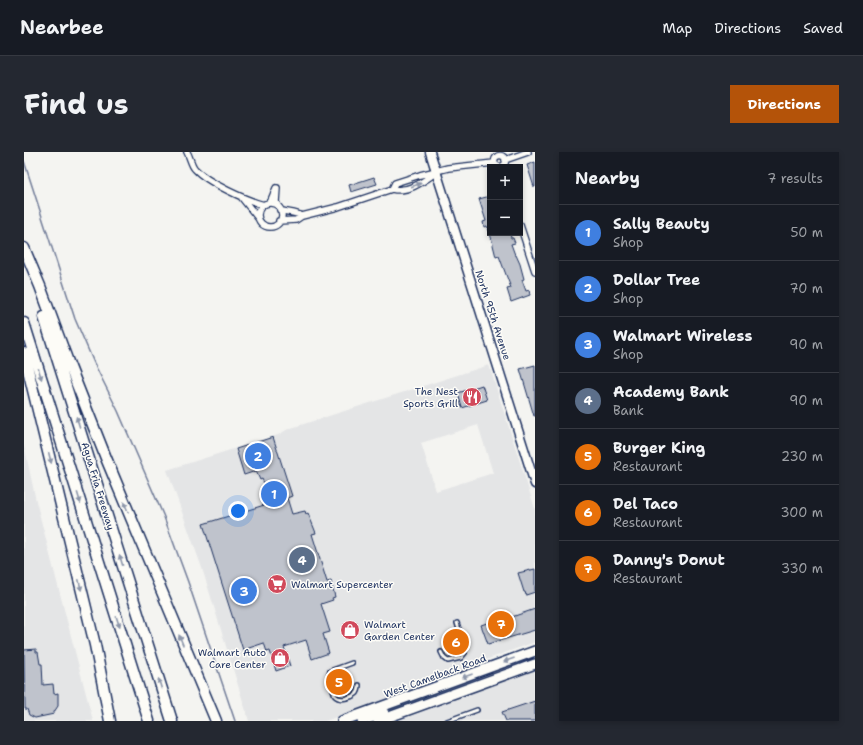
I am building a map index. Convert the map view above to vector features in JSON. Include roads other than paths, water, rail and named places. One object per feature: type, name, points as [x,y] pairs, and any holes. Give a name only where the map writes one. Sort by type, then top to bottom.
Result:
[{"type":"highway","points":[[24,249],[40,286],[106,458],[201,689],[216,721]]},
{"type":"highway","name":"Agua Fria Freeway","points":[[24,249],[172,721]]},
{"type":"highway","points":[[24,323],[149,721]]},
{"type":"highway","points":[[24,353],[95,645],[110,721]]},
{"type":"highway","points":[[201,689],[206,708],[207,721]]},
{"type":"main road","name":"West Camelback Road","points":[[342,721],[535,651]]},
{"type":"main road","points":[[378,721],[535,664]]},
{"type":"main road","points":[[362,721],[406,705],[417,694],[426,698],[456,688],[472,687]]},
{"type":"street","points":[[188,152],[194,168],[202,176],[242,198],[266,204],[274,204],[286,212],[296,213],[302,216]]},
{"type":"street","name":"North 95th Avenue","points":[[430,152],[535,484]]},
{"type":"street","points":[[505,160],[528,152]]},
{"type":"street","points":[[392,189],[395,183],[420,175],[437,172],[448,168],[494,163],[495,159],[499,156],[505,160]]},
{"type":"street","points":[[504,164],[505,160]]},
{"type":"street","points":[[279,221],[296,220],[302,216],[338,207],[392,189],[399,190],[422,183],[437,172]]},
{"type":"street","points":[[242,198],[259,218],[260,222],[266,226],[274,226],[281,218],[276,202],[277,188],[272,200],[259,211],[259,218]]},
{"type":"street","points":[[523,234],[535,271]]},
{"type":"lane","points":[[457,623],[462,639]]},
{"type":"lane","points":[[440,652],[448,661],[461,658],[465,653],[464,643]]},
{"type":"lane","points":[[352,663],[330,671],[329,676],[335,696],[339,699],[356,695],[360,685]]},
{"type":"lane","points":[[447,721],[477,710]]},
{"type":"waterway","points":[[24,161],[75,319],[94,363],[118,411],[164,517],[188,582],[235,721]]},
{"type":"place","name":"The Nest Sports Grill","points":[[472,397]]},
{"type":"place","name":"Dollar Tree","points":[[258,456]]},
{"type":"place","name":"Sally Beauty","points":[[274,494]]},
{"type":"place","name":"Academy Bank","points":[[302,560]]},
{"type":"place","name":"Walmart Supercenter","points":[[277,584]]},
{"type":"place","name":"Walmart Wireless","points":[[244,591]]},
{"type":"place","name":"Danny's Donut","points":[[501,624]]},
{"type":"place","name":"Walmart Garden Center","points":[[350,630]]},
{"type":"place","name":"Del Taco","points":[[456,642]]},
{"type":"place","name":"Walmart Auto Care Center","points":[[280,658]]},
{"type":"place","name":"Burger King","points":[[339,682]]}]
